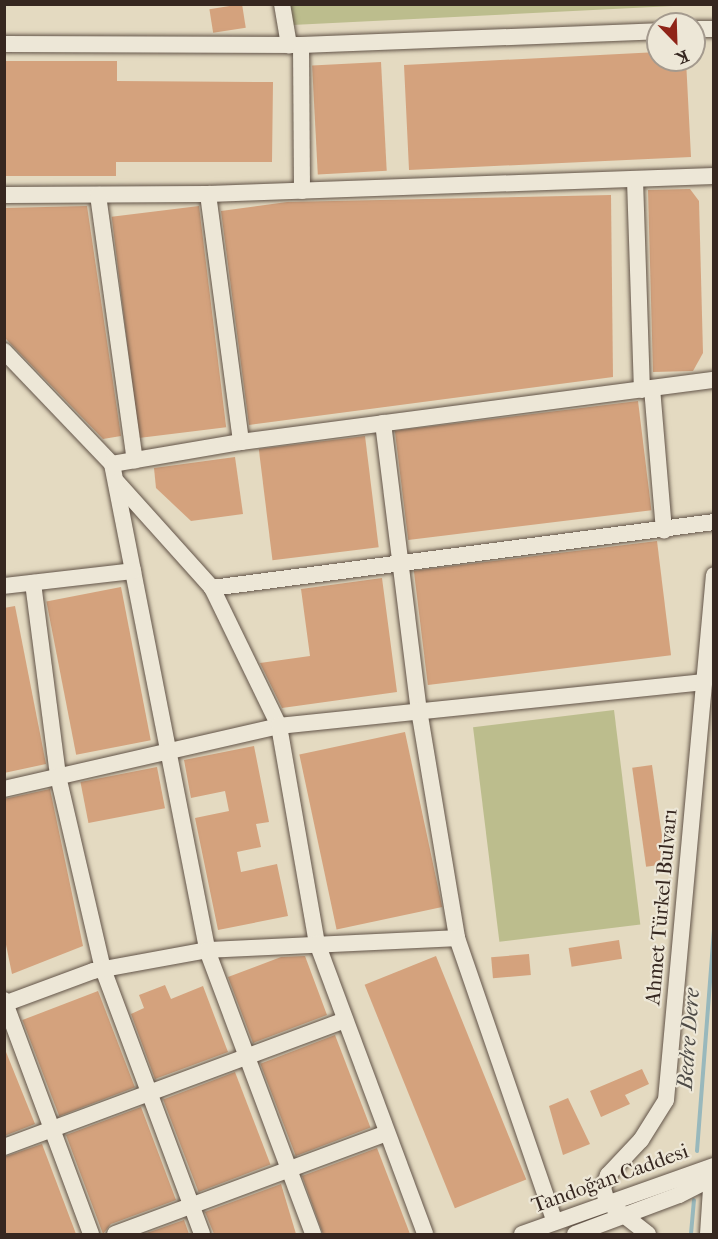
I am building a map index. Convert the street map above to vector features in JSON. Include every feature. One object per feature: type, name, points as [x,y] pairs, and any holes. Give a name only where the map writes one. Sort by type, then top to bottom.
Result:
[{"type":"street","points":[[282,4],[295,45],[302,191]]},
{"type":"street","points":[[4,44],[295,45],[646,31]]},
{"type":"street","points":[[4,195],[208,194],[714,176]]},
{"type":"street","points":[[635,180],[647,389],[664,530]]},
{"type":"street","points":[[208,194],[241,442]]},
{"type":"street","points":[[98,195],[135,460]]},
{"type":"street","points":[[4,351],[113,472],[212,588],[279,726],[317,943],[425,1234]]},
{"type":"street","points":[[113,472],[135,460],[241,442],[714,380]]},
{"type":"street","points":[[383,423],[419,710],[457,938],[555,1222]]},
{"type":"street","points":[[113,472],[207,950],[313,1234]]},
{"type":"street","points":[[212,588],[714,522]]},
{"type":"street","points":[[4,586],[133,571]]},
{"type":"street","name":"Ahmet Türkel Bulvarı","points":[[607,1202],[604,1181],[641,1140],[666,1100],[714,575]]},
{"type":"street","points":[[33,583],[58,776],[103,969],[202,1234]]},
{"type":"street","points":[[4,789],[279,726],[704,682]]},
{"type":"street","points":[[91,1234],[5,1002],[103,969],[207,950],[457,938]]},
{"type":"street","points":[[4,1147],[345,1020]]},
{"type":"street","points":[[115,1234],[387,1132]]},
{"type":"street","points":[[708,1234],[714,1160]]},
{"type":"street","name":"Tandoğan Caddesi","points":[[522,1234],[607,1202],[713,1172]]},
{"type":"street","name":"Tandoğan Caddesi","points":[[575,1234],[622,1217],[713,1172]]},
{"type":"street","points":[[607,1202],[622,1217],[645,1228],[648,1234]]},
{"type":"green space","points":[[713,4],[292,25],[291,5]]},
{"type":"green space","points":[[614,710],[640,924],[499,942],[473,727]]},
{"type":"building","points":[[242,4],[246,28],[213,33],[209,9]]},
{"type":"building","points":[[646,53],[646,72],[687,72],[691,157],[409,170],[404,65]]},
{"type":"building","points":[[4,61],[117,61],[117,81],[273,82],[272,162],[116,162],[116,176],[4,176]]},
{"type":"building","points":[[381,62],[387,171],[318,174],[312,66]]},
{"type":"building","points":[[690,189],[699,201],[703,353],[693,371],[653,372],[648,190]]},
{"type":"building","points":[[611,195],[613,377],[249,425],[221,211],[287,202]]},
{"type":"building","points":[[87,206],[121,436],[103,439],[4,337],[4,208]]},
{"type":"building","points":[[199,206],[226,427],[139,438],[112,217]]},
{"type":"building","points":[[638,401],[651,510],[408,540],[395,431]]},
{"type":"building","points":[[365,436],[379,547],[272,560],[259,449]]},
{"type":"building","points":[[235,457],[243,514],[191,521],[156,488],[154,468]]},
{"type":"building","points":[[657,541],[671,655],[428,685],[414,571]]},
{"type":"building","points":[[382,578],[397,692],[282,708],[260,663],[310,656],[301,589]]},
{"type":"building","points":[[121,587],[151,740],[76,755],[46,602]]},
{"type":"building","points":[[15,606],[46,764],[4,773],[4,608]]},
{"type":"building","points":[[405,732],[442,907],[337,930],[299,754]]},
{"type":"building","points":[[254,746],[269,822],[256,824],[261,847],[237,852],[241,872],[277,864],[288,916],[218,930],[195,818],[229,811],[225,791],[191,798],[184,760]]},
{"type":"building","points":[[652,765],[666,864],[646,867],[632,768]]},
{"type":"building","points":[[157,767],[165,808],[88,823],[80,782]]},
{"type":"building","points":[[50,789],[83,946],[12,974],[4,935],[4,799]]},
{"type":"building","points":[[619,940],[622,959],[572,967],[569,948]]},
{"type":"building","points":[[529,954],[531,975],[493,978],[491,957]]},
{"type":"building","points":[[305,956],[327,1015],[253,1043],[228,977],[281,957]]},
{"type":"building","points":[[436,956],[526,1179],[455,1208],[365,985]]},
{"type":"building","points":[[165,985],[171,999],[203,986],[228,1052],[155,1079],[131,1014],[144,1008],[139,995]]},
{"type":"building","points":[[98,991],[135,1087],[59,1116],[22,1020]]},
{"type":"building","points":[[335,1035],[370,1127],[296,1156],[260,1064]]},
{"type":"building","points":[[4,1047],[35,1124],[4,1136]]},
{"type":"building","points":[[642,1069],[649,1084],[625,1095],[630,1104],[601,1117],[590,1091]]},
{"type":"building","points":[[235,1072],[270,1164],[199,1192],[163,1100]]},
{"type":"building","points":[[568,1098],[590,1144],[563,1155],[549,1106]]},
{"type":"building","points":[[141,1107],[176,1200],[111,1224],[103,1234],[66,1135]]},
{"type":"building","points":[[42,1144],[76,1234],[4,1234],[4,1157]]},
{"type":"building","points":[[377,1148],[410,1234],[323,1234],[302,1176]]},
{"type":"building","points":[[281,1184],[296,1234],[214,1234],[205,1212]]},
{"type":"building","points":[[184,1220],[189,1234],[144,1234]]},
{"type":"waterway","name":"Bedre Dere","points":[[697,1151],[714,930]]},
{"type":"waterway","name":"Bedre Dere","points":[[691,1234],[694,1200]]}]
